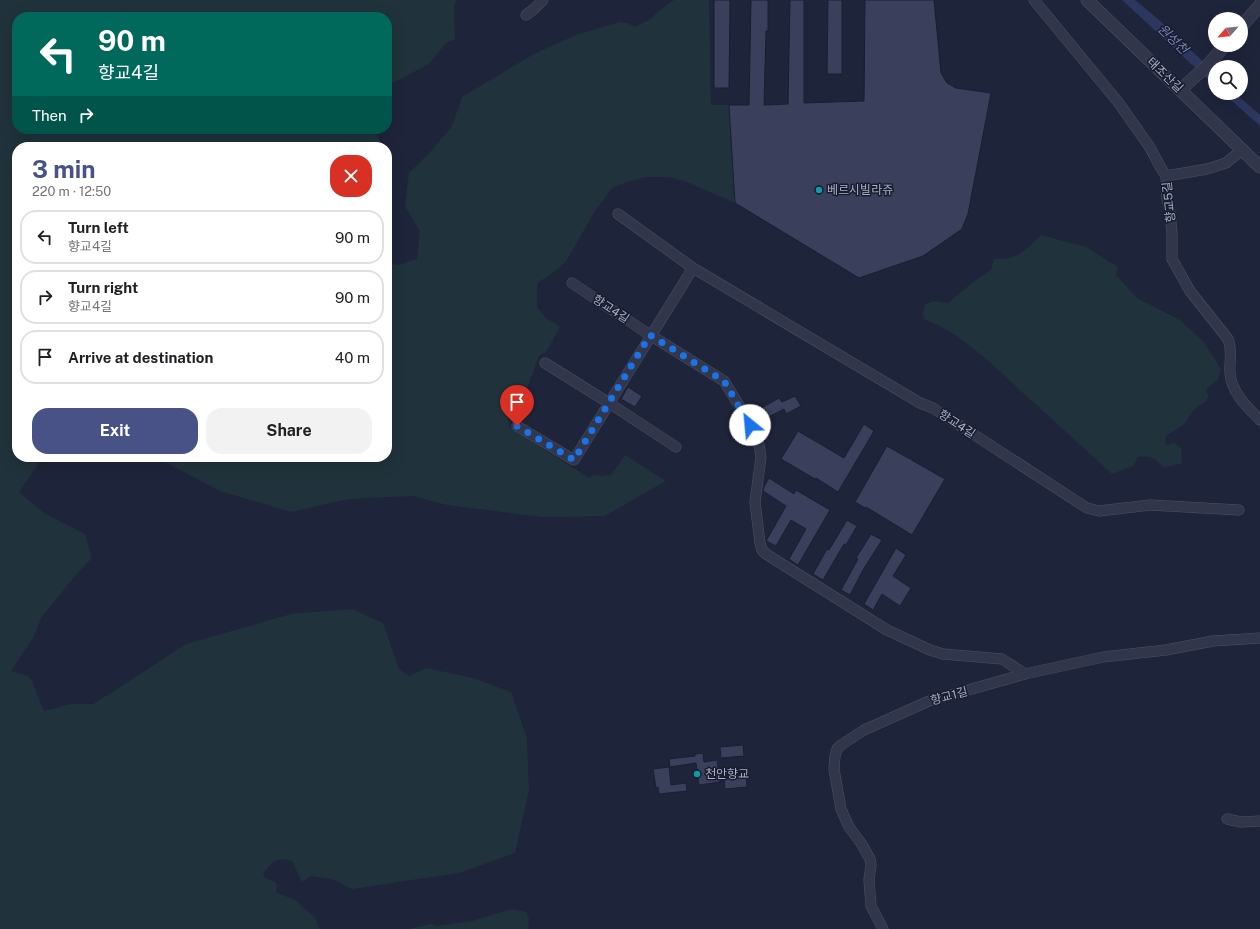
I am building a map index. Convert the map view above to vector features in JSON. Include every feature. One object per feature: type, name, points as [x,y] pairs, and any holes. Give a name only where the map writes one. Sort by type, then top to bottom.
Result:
[{"type":"street","points":[[526,15],[543,0]]},
{"type":"street","name":"향교5길","points":[[1034,0],[1136,125],[1150,146],[1166,176],[1167,200],[1172,233],[1172,259],[1190,291],[1228,339],[1231,347],[1231,382],[1239,397],[1260,420]]},
{"type":"street","name":"태조산길","points":[[1087,0],[1183,87],[1260,166]]},
{"type":"street","points":[[1248,19],[1260,5]]},
{"type":"street","points":[[1183,87],[1208,65],[1219,52]]},
{"type":"street","points":[[1166,176],[1208,169],[1226,162],[1243,149]]},
{"type":"street","name":"향교4길","points":[[618,214],[693,268],[920,403],[933,408],[1087,508],[1099,511],[1150,505],[1239,510]]},
{"type":"street","points":[[517,426],[574,460],[650,335],[693,268]]},
{"type":"street","name":"향교4길","points":[[572,283],[650,335],[724,381],[745,415],[759,445],[761,457],[755,502],[760,543],[762,550],[766,554],[887,630],[930,650],[943,654],[1002,659],[1025,674]]},
{"type":"street","points":[[545,363],[609,403],[676,448]]},
{"type":"street","name":"향교1길","points":[[883,929],[871,906],[869,880],[871,864],[870,859],[861,843],[849,827],[841,809],[834,769],[837,749],[864,730],[929,700],[1025,674],[1103,657],[1166,650],[1213,641],[1260,638]]},
{"type":"street","points":[[1228,818],[1241,822],[1260,821]]},
{"type":"shaded area","points":[[0,0],[457,0],[454,5],[455,39],[445,44],[429,64],[392,83],[392,12],[12,12],[12,134],[374,134],[378,135],[380,142],[12,142],[12,462],[40,462],[19,492],[45,514],[85,534],[92,558],[75,576],[41,618],[33,638],[11,671],[28,676],[32,681],[44,711],[71,704],[93,704],[186,644],[291,614],[352,609],[383,623],[399,669],[409,676],[426,668],[473,678],[511,692],[527,738],[529,790],[515,853],[459,873],[352,889],[332,879],[311,876],[302,882],[292,861],[278,860],[272,863],[263,874],[265,878],[275,882],[277,886],[276,892],[297,901],[315,917],[320,929],[0,929]]},
{"type":"shaded area","points":[[674,0],[709,0],[711,105],[729,105],[735,203],[687,182],[668,177],[646,177],[612,188],[595,211],[564,264],[537,284],[537,307],[546,318],[560,327],[546,352],[539,356],[523,399],[520,404],[508,414],[509,427],[589,478],[594,475],[611,475],[625,455],[666,481],[605,516],[543,517],[447,505],[413,496],[349,499],[291,512],[220,491],[165,462],[392,462],[392,265],[399,265],[417,259],[420,232],[405,206],[409,173],[432,150],[452,126],[462,97],[534,54],[578,34],[620,22],[628,23],[635,27],[649,20]]},
{"type":"shaded area","points":[[1041,235],[1086,247],[1118,267],[1116,275],[1137,298],[1180,320],[1203,341],[1221,369],[1218,379],[1206,390],[1209,397],[1207,400],[1193,411],[1184,424],[1165,437],[1166,445],[1174,443],[1181,448],[1182,463],[1163,468],[1152,458],[1138,457],[1133,466],[1112,474],[968,344],[954,334],[924,319],[922,313],[926,304],[934,301],[948,303],[973,282],[991,270],[994,259],[1010,258],[1015,256],[1025,250]]},
{"type":"shaded area","points":[[512,909],[526,912],[529,918],[528,929],[409,929],[431,924],[436,926],[472,921]]},
{"type":"water","name":"원성천","points":[[1122,0],[1135,0],[1158,19],[1208,66],[1208,80]]},
{"type":"water","points":[[1231,100],[1243,100],[1260,115],[1260,126]]},
{"type":"building","points":[[714,0],[730,0],[729,88],[714,88]]},
{"type":"building","points":[[751,0],[768,0],[764,105],[788,104],[790,0],[804,0],[804,103],[864,101],[865,0],[934,0],[941,73],[947,83],[956,88],[991,93],[968,214],[962,229],[923,256],[859,278],[735,203],[729,105],[749,105]]},
{"type":"building","points":[[828,0],[842,0],[842,74],[827,74]]},
{"type":"building","points":[[628,387],[642,396],[635,407],[621,399]]},
{"type":"building","points":[[795,396],[801,406],[786,414],[784,409],[763,420],[758,410],[779,398],[782,402]]},
{"type":"building","points":[[864,424],[874,431],[838,492],[781,459],[798,431],[844,458]]},
{"type":"building","points":[[887,446],[945,479],[912,535],[855,502]]},
{"type":"building","points":[[769,478],[794,494],[796,490],[830,510],[798,565],[789,559],[806,529],[791,520],[776,546],[766,541],[786,506],[763,491]]},
{"type":"building","points":[[847,520],[857,526],[846,545],[844,544],[823,580],[813,574],[827,549],[829,550]]},
{"type":"building","points":[[871,534],[882,540],[863,570],[850,595],[841,590],[858,559],[856,558]]},
{"type":"building","points":[[896,548],[906,555],[893,576],[911,588],[900,606],[882,594],[873,610],[864,604]]},
{"type":"building","points":[[743,745],[744,756],[721,758],[720,747]]},
{"type":"building","points":[[703,753],[704,762],[717,760],[720,782],[699,785],[696,763],[670,767],[669,759],[695,756],[695,754]]},
{"type":"building","points":[[669,767],[671,785],[686,783],[687,791],[659,794],[658,787],[656,788],[653,769]]},
{"type":"building","points":[[746,776],[747,787],[725,789],[724,779]]},
{"type":"place","name":"베르시빌라쥬","points":[[819,190]]},
{"type":"place","name":"천안향교","points":[[697,774]]},
{"type":"route","points":[[517,426],[574,460],[650,335],[724,381],[750,425]]}]
